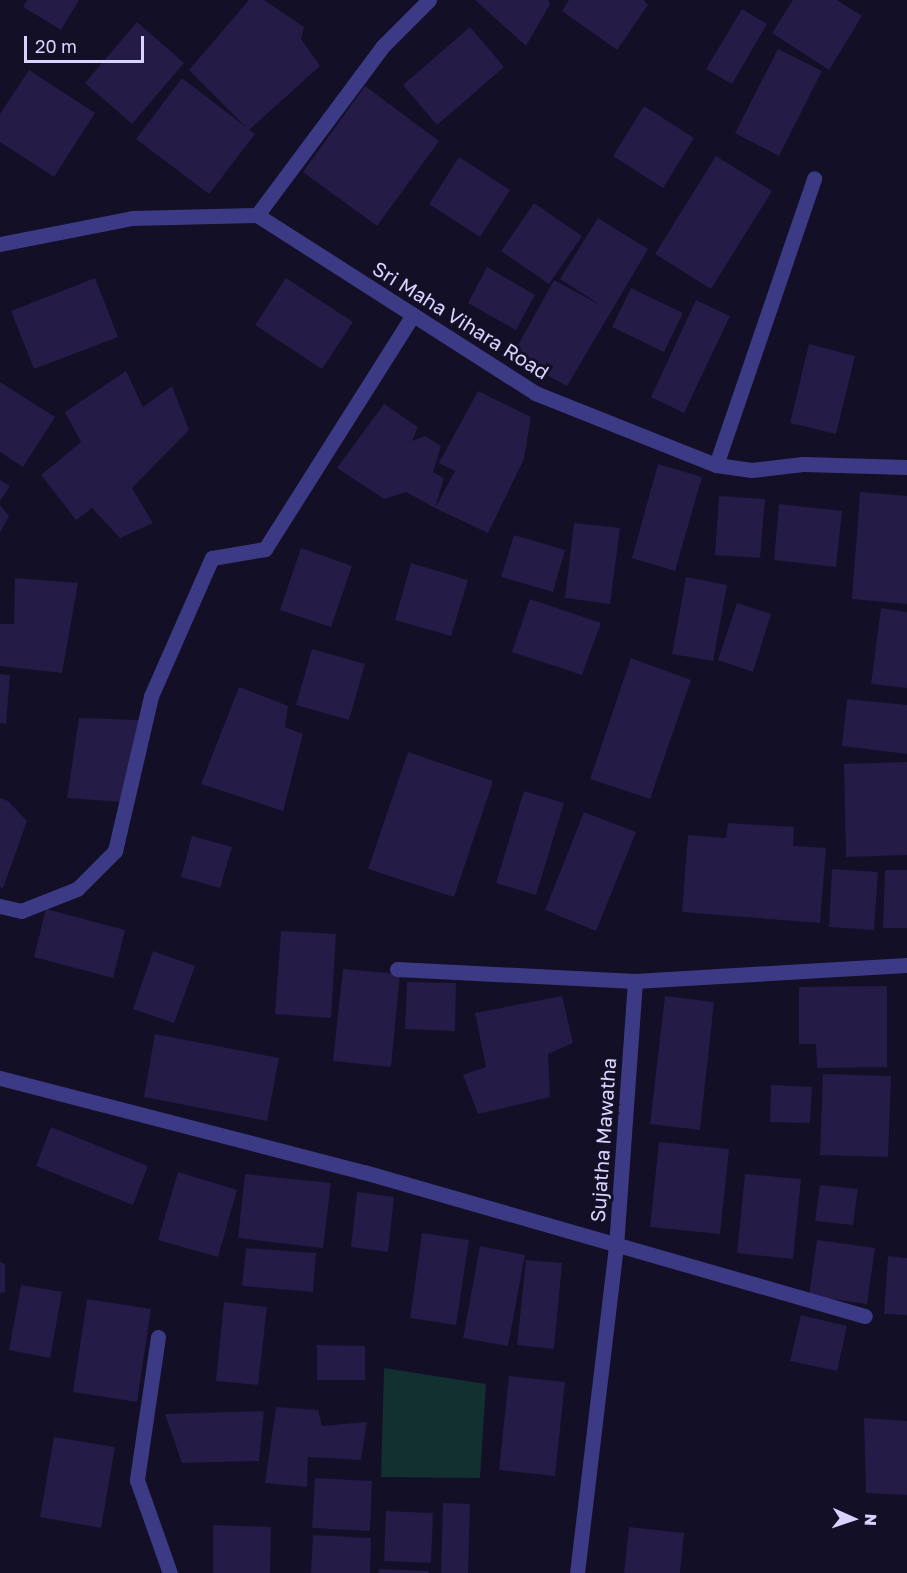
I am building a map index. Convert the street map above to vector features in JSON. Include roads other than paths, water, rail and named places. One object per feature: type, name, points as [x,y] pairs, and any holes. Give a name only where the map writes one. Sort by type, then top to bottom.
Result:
[{"type":"street","points":[[0,244],[132,218],[257,215],[383,46],[429,0]]},
{"type":"street","points":[[716,465],[814,178]]},
{"type":"street","name":"Sri Maha Vihara Road","points":[[257,215],[535,393],[716,465],[752,470],[803,464],[907,467]]},
{"type":"street","points":[[0,906],[21,911],[77,889],[115,851],[152,696],[212,558],[265,549],[413,315]]},
{"type":"street","points":[[397,969],[635,981],[907,965]]},
{"type":"street","name":"Sujatha Mawatha","points":[[577,1573],[616,1246],[635,981]]},
{"type":"street","points":[[0,1078],[364,1172],[865,1316]]},
{"type":"street","points":[[158,1337],[136,1480],[170,1573]]}]
